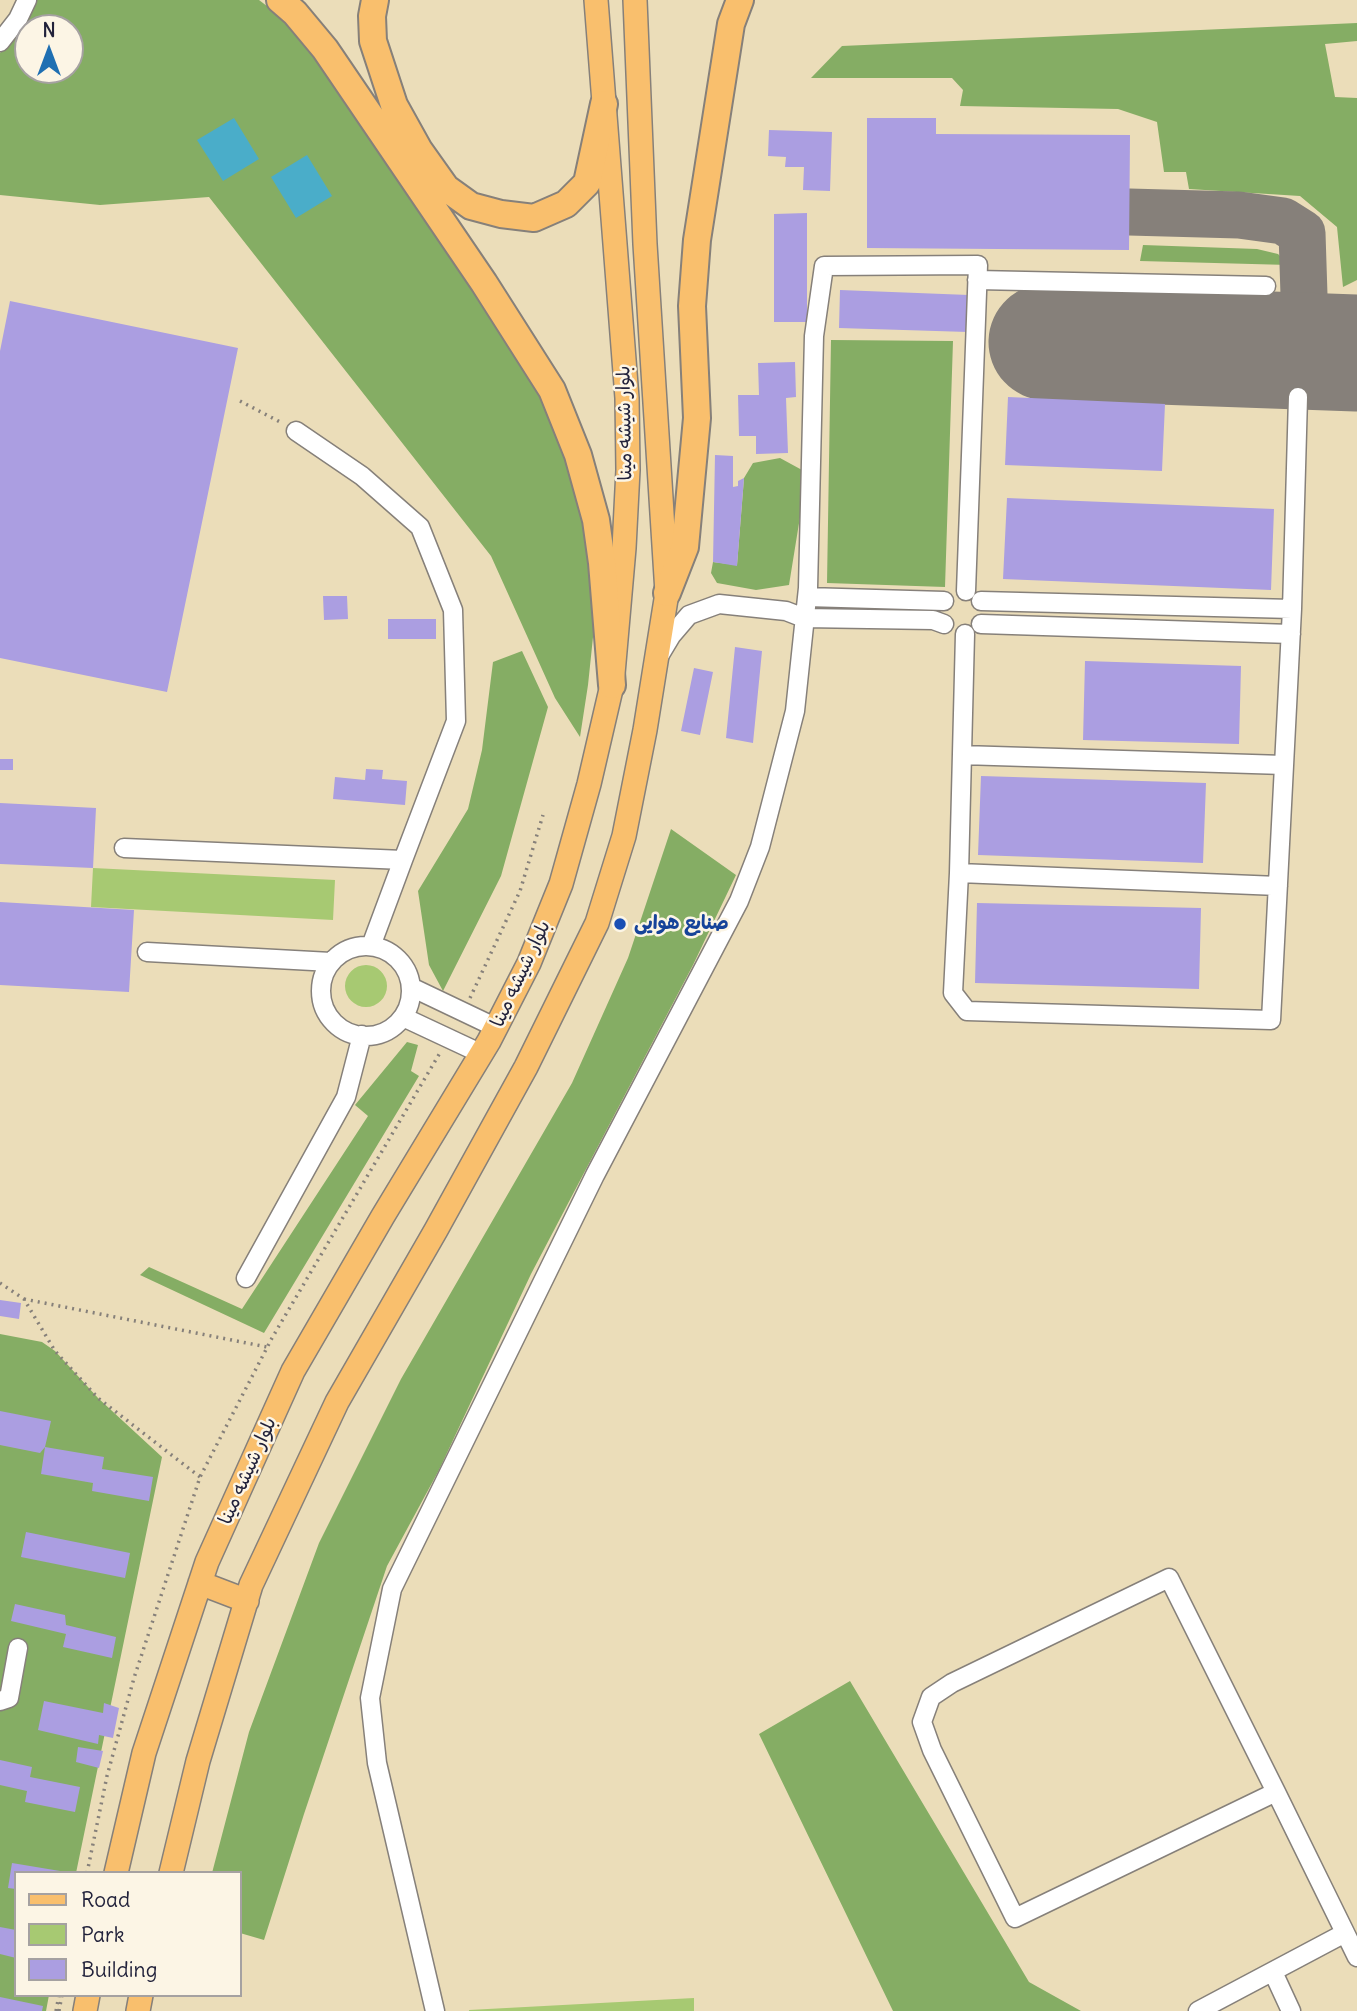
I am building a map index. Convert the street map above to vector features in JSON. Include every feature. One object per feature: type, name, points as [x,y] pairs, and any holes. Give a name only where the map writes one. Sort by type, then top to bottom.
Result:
[{"type":"highway","points":[[280,0],[295,13],[325,49],[484,283],[552,390],[578,455],[596,520],[612,685]]},
{"type":"highway","points":[[375,0],[372,16],[373,41],[394,105],[419,150],[446,188],[471,206],[501,214],[534,218],[566,204],[587,183],[604,104]]},
{"type":"highway","points":[[667,593],[685,547],[697,418],[692,306],[697,240],[731,24],[740,0]]},
{"type":"main road","name":"بلوار شیشه مینا","points":[[116,1871],[144,1753],[207,1562],[293,1371],[482,1054],[529,963],[561,884],[589,784],[612,685],[628,471],[627,398],[596,0]]},
{"type":"main road","name":"بلوار شیشه مینا","points":[[171,1871],[198,1760],[251,1585],[337,1402],[519,1079],[597,923],[624,836],[645,730],[667,593],[645,244],[635,0]]},
{"type":"main road","points":[[200,1583],[247,1601]]},
{"type":"street","points":[[0,41],[18,19],[27,0]]},
{"type":"street","points":[[435,2011],[377,1763],[370,1698],[392,1589],[595,1175],[739,901],[760,847],[795,711],[807,597],[814,336],[824,266],[978,265],[973,596],[984,613],[973,629],[962,755],[953,993],[967,1011],[1271,1020],[1291,634],[1298,397]]},
{"type":"street","points":[[978,280],[1266,286]]},
{"type":"street","points":[[296,431],[362,476],[419,527],[453,610],[456,721],[371,946]]},
{"type":"street","points":[[944,624],[941,612],[944,601],[953,593],[1292,610]]},
{"type":"street","points":[[807,597],[944,601]]},
{"type":"street","points":[[656,662],[671,636],[689,615],[719,604],[786,611],[804,618],[933,620],[944,624],[953,632],[973,629],[1291,634]]},
{"type":"street","points":[[962,755],[1284,765]]},
{"type":"street","points":[[124,848],[403,860]]},
{"type":"street","points":[[959,873],[1278,886]]},
{"type":"street","points":[[371,946],[386,950],[399,959],[407,972],[411,987],[410,1003],[403,1017],[392,1028],[378,1034],[362,1035],[347,1031],[336,1024],[322,1001],[321,987],[331,962],[341,953],[356,947],[371,946]]},
{"type":"street","points":[[147,952],[331,962]]},
{"type":"street","points":[[411,987],[496,1028]]},
{"type":"street","points":[[403,1017],[482,1054]]},
{"type":"street","points":[[246,1278],[346,1097],[362,1035]]},
{"type":"street","points":[[1276,1792],[1015,1918],[932,1749],[922,1722],[931,1697],[952,1683],[1169,1578],[1276,1792],[1357,1957]]},
{"type":"street","points":[[3,1698],[18,1648]]},
{"type":"street","points":[[1199,2011],[1345,1933]]},
{"type":"street","points":[[1272,1972],[1291,2011]]},
{"type":"path","points":[[240,401],[296,431]]},
{"type":"path","points":[[0,1283],[24,1298],[267,1347]]},
{"type":"path","points":[[24,1298],[55,1350],[98,1398],[200,1477]]},
{"type":"green space","points":[[36,0],[259,0],[280,16],[309,46],[512,341],[547,403],[583,494],[595,618],[580,737],[555,698],[491,556],[209,197],[100,205],[0,195],[0,53],[14,35],[14,84],[84,84],[84,14],[29,14]]},
{"type":"green space","points":[[1357,23],[1357,41],[1325,44],[1335,97],[1357,98],[1357,280],[1343,287],[1337,227],[1300,196],[1189,189],[1186,172],[1164,172],[1157,122],[1118,109],[960,106],[963,90],[952,78],[811,78],[842,46]]},
{"type":"green space","points":[[1143,245],[1257,249],[1278,254],[1289,265],[1140,261]]},
{"type":"green space","points":[[831,340],[953,341],[945,587],[827,583]]},
{"type":"green space","points":[[780,458],[802,470],[800,517],[789,585],[756,590],[717,583],[711,573],[713,562],[737,565],[744,478],[753,463]]},
{"type":"green space","points":[[522,651],[548,707],[501,876],[443,991],[429,965],[418,891],[468,809],[482,750],[493,662]]},
{"type":"green space","points":[[671,829],[736,875],[693,965],[531,1274],[439,1470],[387,1566],[264,1940],[242,1934],[242,1871],[213,1871],[249,1732],[319,1543],[401,1379],[572,1083],[628,958]]},
{"type":"green space","points":[[93,868],[335,880],[333,920],[91,907]]},
{"type":"green space","points":[[366,965],[381,971],[387,986],[381,1001],[366,1007],[351,1001],[345,986],[351,971]]},
{"type":"green space","points":[[407,1042],[418,1045],[411,1071],[419,1076],[264,1333],[140,1275],[149,1267],[242,1309],[368,1116],[355,1105]]},
{"type":"green space","points":[[0,1334],[42,1342],[55,1351],[98,1398],[162,1457],[76,1871],[14,1871],[14,1997],[49,1997],[46,2011],[0,2011]]},
{"type":"green space","points":[[850,1681],[1029,1982],[1081,2011],[893,2011],[759,1734]]},
{"type":"green space","points":[[694,1998],[694,2011],[469,2011],[469,2010]]},
{"type":"water","points":[[234,118],[259,159],[223,181],[197,140]]},
{"type":"water","points":[[307,155],[332,196],[296,218],[271,177]]},
{"type":"building","points":[[867,118],[936,118],[936,134],[1130,135],[1129,250],[867,248]]},
{"type":"building","points":[[769,130],[832,132],[830,191],[803,190],[804,167],[785,167],[786,157],[768,156]]},
{"type":"building","points":[[807,213],[807,322],[774,322],[774,214]]},
{"type":"building","points":[[840,290],[969,295],[968,332],[839,328]]},
{"type":"building","points":[[10,301],[238,348],[167,692],[0,658],[0,351]]},
{"type":"building","points":[[795,362],[796,397],[786,398],[788,453],[756,454],[756,436],[739,436],[738,395],[759,395],[758,363]]},
{"type":"building","points":[[1008,397],[1165,404],[1162,471],[1005,465]]},
{"type":"building","points":[[715,455],[733,456],[733,487],[738,486],[738,481],[744,478],[737,566],[713,562]]},
{"type":"building","points":[[1007,498],[1274,509],[1271,590],[1003,579]]},
{"type":"building","points":[[323,596],[347,596],[348,619],[324,620]]},
{"type":"building","points":[[388,619],[436,619],[436,639],[388,639]]},
{"type":"building","points":[[735,647],[762,651],[753,743],[726,738]]},
{"type":"building","points":[[1085,661],[1241,666],[1239,744],[1083,740]]},
{"type":"building","points":[[694,668],[713,672],[700,735],[681,731]]},
{"type":"building","points":[[0,759],[13,759],[13,770],[0,770]]},
{"type":"building","points":[[366,769],[383,770],[382,779],[407,781],[405,805],[333,799],[335,777],[365,780]]},
{"type":"building","points":[[981,776],[1206,783],[1203,863],[978,855]]},
{"type":"building","points":[[0,803],[96,808],[93,868],[0,864]]},
{"type":"building","points":[[0,902],[134,910],[129,992],[0,985]]},
{"type":"building","points":[[977,903],[1201,908],[1199,989],[975,983]]},
{"type":"building","points":[[0,1300],[21,1303],[19,1319],[0,1316]]},
{"type":"building","points":[[0,1411],[51,1421],[45,1447],[40,1453],[0,1445]]},
{"type":"building","points":[[45,1447],[104,1457],[102,1469],[153,1477],[149,1501],[92,1491],[93,1483],[41,1474]]},
{"type":"building","points":[[26,1532],[130,1553],[125,1578],[21,1557]]},
{"type":"building","points":[[15,1604],[65,1615],[66,1625],[116,1637],[112,1658],[63,1647],[66,1634],[11,1621]]},
{"type":"building","points":[[44,1701],[103,1713],[104,1703],[119,1708],[113,1738],[99,1735],[98,1744],[38,1730]]},
{"type":"building","points":[[78,1747],[103,1751],[99,1768],[76,1762]]},
{"type":"building","points":[[0,1760],[32,1767],[30,1777],[80,1787],[75,1812],[25,1802],[27,1791],[0,1785]]},
{"type":"building","points":[[12,1863],[60,1871],[14,1871],[14,1889],[8,1888]]},
{"type":"building","points":[[0,1927],[14,1930],[14,1958],[0,1954]]},
{"type":"building","points":[[0,1997],[43,2006],[42,2011],[0,2011]]},
{"type":"taxiway","points":[[1129,212],[1239,215],[1283,221],[1302,233],[1304,295],[1296,327],[1280,341],[1257,349]]},
{"type":"runway","points":[[1047,342],[1357,353]]},
{"type":"place","name":"صنایع هوایی","points":[[620,924]]}]
